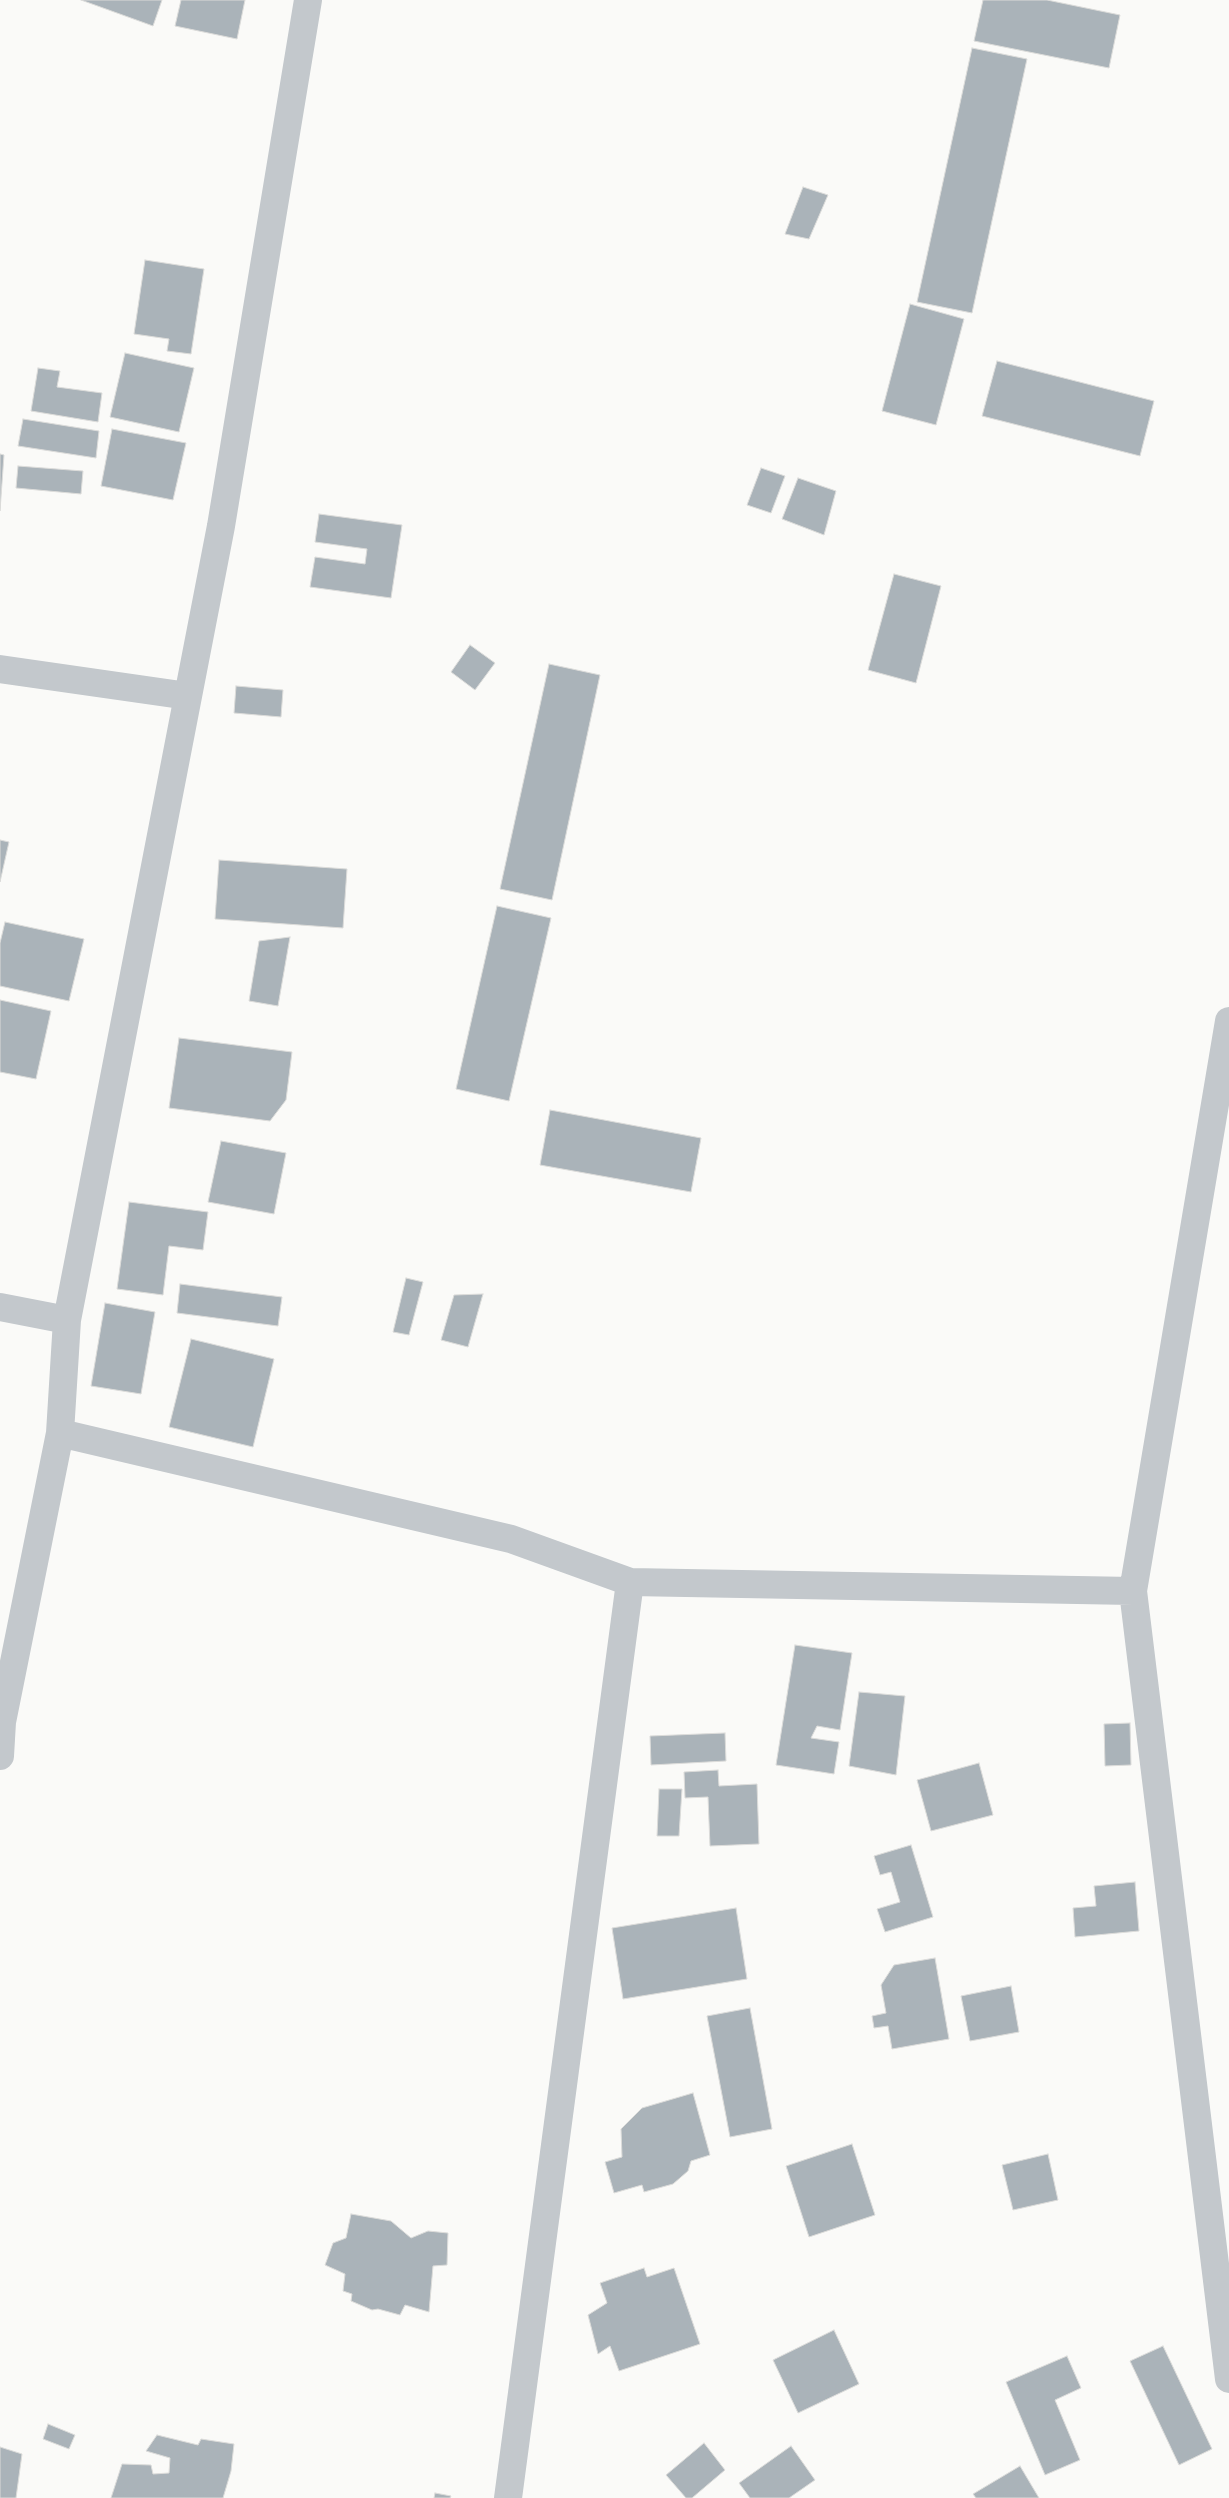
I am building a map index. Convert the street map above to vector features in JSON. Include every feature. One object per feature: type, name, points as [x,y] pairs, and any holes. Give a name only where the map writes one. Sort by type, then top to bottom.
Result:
[{"type":"street","points":[[0,1756],[1,1722],[60,1433],[68,1320],[221,526],[308,0]]},
{"type":"street","points":[[0,669],[188,696]]},
{"type":"street","points":[[1229,1021],[1132,1591],[1229,2379]]},
{"type":"street","points":[[0,1308],[68,1320]]},
{"type":"street","points":[[60,1433],[511,1539],[630,1582],[1132,1591]]},
{"type":"street","points":[[508,2498],[630,1582]]},
{"type":"building","points":[[81,0],[162,0],[153,26]]},
{"type":"building","points":[[181,0],[245,0],[237,39],[175,26]]},
{"type":"building","points":[[983,0],[1047,0],[1120,15],[1109,68],[974,41]]},
{"type":"building","points":[[972,48],[1027,59],[972,313],[917,302]]},
{"type":"building","points":[[803,187],[828,195],[809,239],[785,234]]},
{"type":"building","points":[[145,260],[204,269],[191,354],[167,351],[169,339],[134,334]]},
{"type":"building","points":[[910,304],[964,319],[936,425],[882,411]]},
{"type":"building","points":[[125,353],[194,368],[179,432],[110,417]]},
{"type":"building","points":[[997,361],[1154,401],[1140,456],[982,416]]},
{"type":"building","points":[[38,368],[60,371],[57,387],[102,393],[98,422],[31,411]]},
{"type":"building","points":[[23,419],[99,431],[96,458],[18,446]]},
{"type":"building","points":[[112,429],[186,443],[173,500],[101,486]]},
{"type":"building","points":[[0,454],[4,455],[0,511]]},
{"type":"building","points":[[18,466],[83,471],[81,494],[16,488]]},
{"type":"building","points":[[761,468],[785,476],[771,513],[747,505]]},
{"type":"building","points":[[798,478],[836,491],[824,535],[782,519]]},
{"type":"building","points":[[319,514],[402,525],[391,598],[310,587],[315,557],[365,564],[367,549],[315,542]]},
{"type":"building","points":[[894,574],[941,586],[916,683],[868,670]]},
{"type":"building","points":[[470,645],[495,663],[475,690],[451,672]]},
{"type":"building","points":[[549,664],[600,675],[552,900],[500,889]]},
{"type":"building","points":[[236,686],[283,690],[281,717],[234,713]]},
{"type":"building","points":[[0,840],[9,842],[0,882]]},
{"type":"building","points":[[219,860],[347,869],[343,928],[215,919]]},
{"type":"building","points":[[497,906],[551,918],[509,1101],[456,1089]]},
{"type":"building","points":[[5,922],[84,939],[69,1001],[0,986],[0,943]]},
{"type":"building","points":[[290,937],[278,1006],[249,1001],[259,941]]},
{"type":"building","points":[[0,1000],[51,1011],[36,1079],[0,1072]]},
{"type":"building","points":[[179,1038],[292,1052],[286,1100],[270,1121],[169,1108]]},
{"type":"building","points":[[550,1110],[701,1138],[691,1192],[540,1165]]},
{"type":"building","points":[[221,1141],[286,1153],[274,1214],[208,1202]]},
{"type":"building","points":[[129,1202],[208,1212],[203,1250],[169,1246],[163,1295],[117,1289]]},
{"type":"building","points":[[406,1278],[423,1282],[409,1335],[393,1332]]},
{"type":"building","points":[[180,1284],[282,1297],[278,1326],[177,1313]]},
{"type":"building","points":[[483,1294],[468,1347],[441,1340],[454,1295]]},
{"type":"building","points":[[105,1303],[155,1312],[141,1394],[91,1386]]},
{"type":"building","points":[[191,1339],[274,1359],[253,1447],[169,1427]]},
{"type":"building","points":[[795,1645],[852,1653],[840,1730],[817,1726],[811,1738],[839,1742],[834,1774],[776,1765]]},
{"type":"building","points":[[859,1692],[905,1696],[896,1775],[849,1766]]},
{"type":"building","points":[[1130,1723],[1131,1765],[1105,1766],[1104,1724]]},
{"type":"building","points":[[725,1733],[726,1761],[651,1765],[650,1736]]},
{"type":"building","points":[[979,1763],[993,1815],[931,1831],[917,1780]]},
{"type":"building","points":[[718,1770],[719,1786],[757,1784],[759,1844],[710,1846],[708,1797],[685,1798],[684,1772]]},
{"type":"building","points":[[659,1789],[682,1789],[679,1836],[657,1836]]},
{"type":"building","points":[[911,1845],[933,1917],[885,1932],[877,1909],[900,1902],[891,1872],[880,1875],[874,1856]]},
{"type":"building","points":[[1135,1882],[1139,1931],[1075,1937],[1073,1908],[1096,1906],[1094,1886]]},
{"type":"building","points":[[736,1908],[747,1979],[623,1999],[612,1928]]},
{"type":"building","points":[[935,1958],[949,2039],[892,2049],[888,2026],[874,2028],[872,2016],[886,2013],[881,1985],[894,1965]]},
{"type":"building","points":[[1011,1986],[1019,2032],[970,2041],[961,1996]]},
{"type":"building","points":[[750,2008],[772,2129],[730,2137],[707,2016]]},
{"type":"building","points":[[693,2093],[710,2155],[691,2161],[688,2171],[673,2184],[644,2192],[642,2185],[614,2193],[605,2162],[622,2157],[621,2129],[642,2108]]},
{"type":"building","points":[[852,2144],[875,2215],[809,2237],[786,2166]]},
{"type":"building","points":[[1048,2154],[1058,2200],[1013,2210],[1002,2165]]},
{"type":"building","points":[[351,2214],[391,2221],[411,2238],[428,2231],[448,2233],[447,2265],[433,2266],[429,2312],[405,2305],[400,2315],[378,2309],[372,2310],[351,2301],[352,2294],[343,2291],[345,2274],[325,2265],[333,2243],[346,2238]]},
{"type":"building","points":[[644,2268],[647,2277],[674,2268],[700,2344],[619,2371],[610,2346],[598,2354],[588,2315],[607,2303],[600,2283]]},
{"type":"building","points":[[834,2330],[859,2384],[798,2413],[773,2360]]},
{"type":"building","points":[[1163,2346],[1212,2449],[1179,2465],[1130,2361]]},
{"type":"building","points":[[1067,2356],[1081,2388],[1055,2400],[1080,2460],[1045,2475],[1006,2382]]},
{"type":"building","points":[[48,2424],[75,2435],[69,2449],[43,2439]]},
{"type":"building","points":[[157,2435],[198,2445],[201,2439],[234,2444],[231,2471],[223,2498],[111,2498],[122,2464],[151,2465],[153,2474],[169,2473],[170,2458],[146,2451]]},
{"type":"building","points":[[704,2443],[725,2470],[692,2498],[686,2498],[666,2475]]},
{"type":"building","points":[[791,2446],[815,2480],[789,2498],[750,2498],[739,2483]]},
{"type":"building","points":[[0,2447],[22,2454],[16,2498],[0,2498]]},
{"type":"building","points":[[1020,2466],[1039,2498],[976,2498],[973,2494]]},
{"type":"building","points":[[435,2493],[451,2496],[450,2498],[434,2498]]}]
